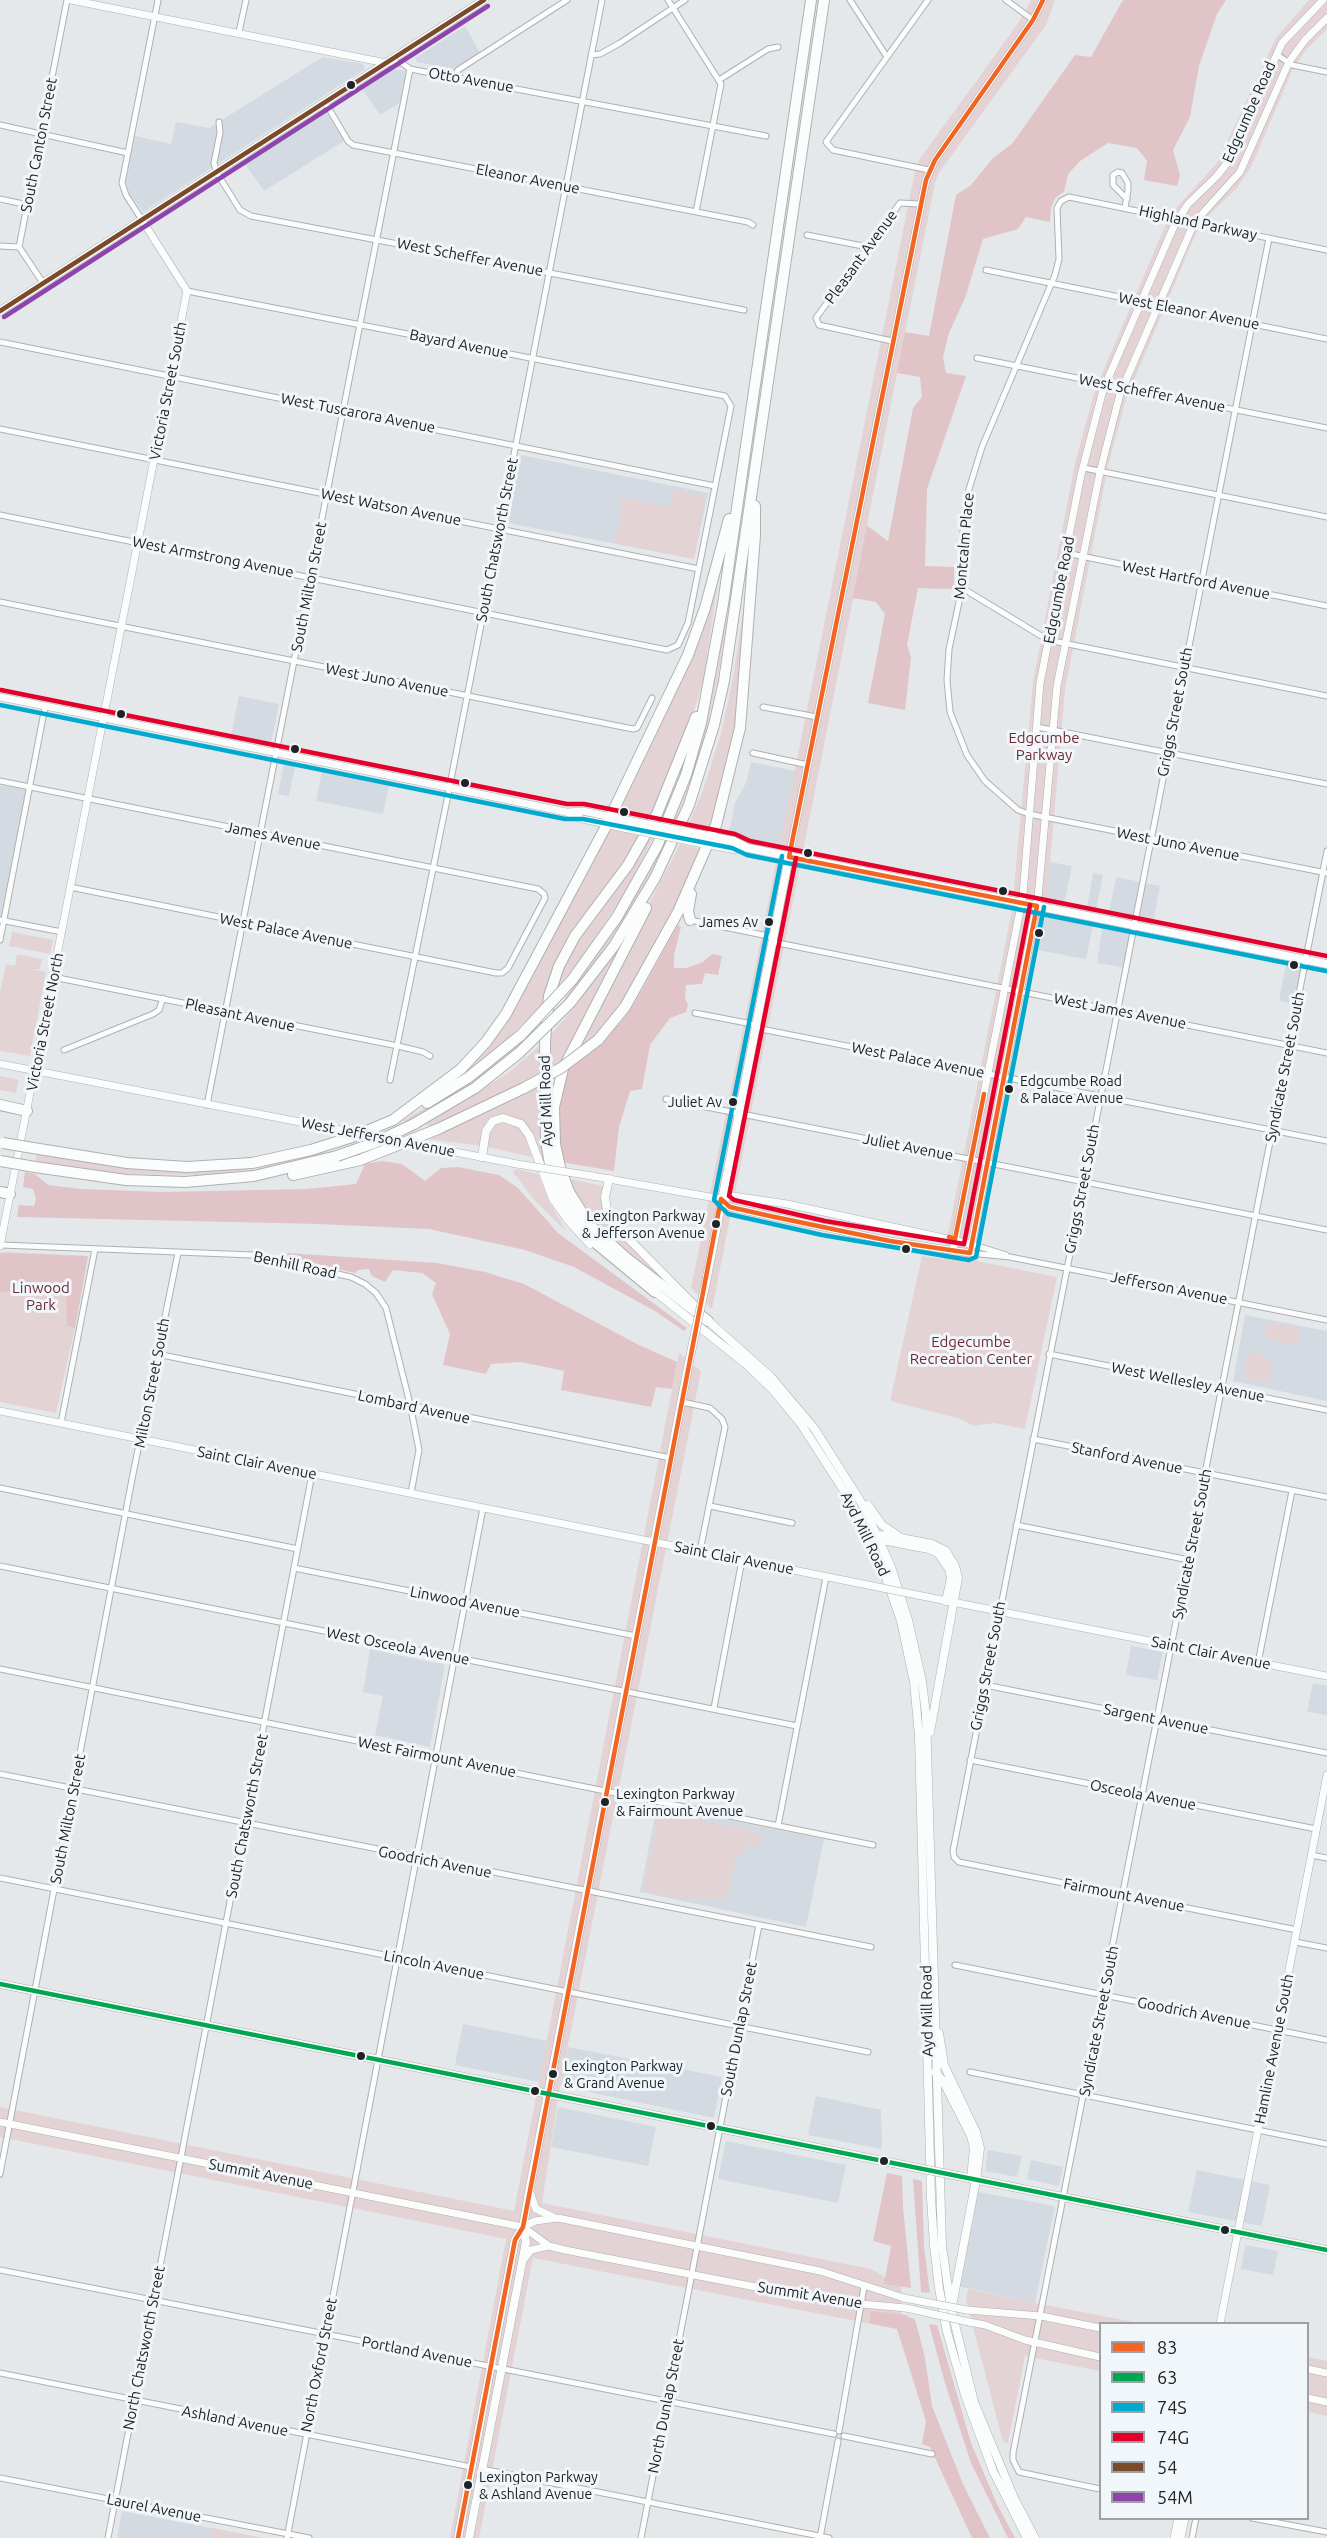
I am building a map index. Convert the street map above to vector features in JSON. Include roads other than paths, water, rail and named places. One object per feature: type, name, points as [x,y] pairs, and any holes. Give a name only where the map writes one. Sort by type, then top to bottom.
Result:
[{"type":"highway","points":[[2,1143],[127,1163],[187,1167],[252,1163],[310,1150],[352,1137],[393,1120],[436,1098],[469,1077],[521,1035],[572,980],[617,917],[657,846],[677,798],[693,752],[712,671],[811,0]]},
{"type":"highway","points":[[708,1321],[625,1257],[590,1225],[576,1204],[564,1179],[557,1155],[554,1125],[556,1098],[563,1069],[655,891],[691,810],[714,726],[724,681],[824,0]]},
{"type":"highway","points":[[816,57],[829,0]]},
{"type":"highway","points":[[694,921],[688,911],[703,839],[726,789],[740,728],[755,535],[755,473]]},
{"type":"highway","points":[[393,1120],[461,1069],[497,1027],[609,820],[691,647],[705,608],[739,490]]},
{"type":"highway","name":"Ayd Mill Road","points":[[655,1292],[592,1240],[567,1206],[558,1188],[546,1141],[545,1041],[549,996],[559,966],[575,936],[628,865],[657,814],[685,750],[712,671]]},
{"type":"highway","points":[[0,1161],[147,1181],[185,1182],[236,1178],[284,1171],[337,1156],[374,1143],[414,1124],[475,1088],[519,1053],[570,1003],[603,961],[642,901],[669,851],[700,775]]},
{"type":"highway","points":[[236,1178],[273,1178],[316,1171],[360,1160],[438,1129],[561,1068],[598,1040],[625,1007],[694,880]]},
{"type":"highway","points":[[0,1105],[27,1111]]},
{"type":"main road","points":[[0,311],[484,0]]},
{"type":"main road","points":[[609,820],[703,839],[734,842],[748,848],[789,857],[1327,964]]},
{"type":"main road","points":[[458,2538],[515,2241],[523,2227],[530,2192],[654,1542],[789,857]]},
{"type":"main road","points":[[482,1157],[486,1131],[493,1121],[503,1118],[521,1124],[530,1139],[548,1189],[567,1221],[588,1243],[655,1292]]},
{"type":"main road","name":"Ayd Mill Road","points":[[609,1179],[605,1197],[607,1211],[615,1225],[688,1297],[708,1321],[771,1377],[814,1428],[864,1506],[908,1620],[922,1681],[928,1749],[934,2009],[932,2070],[934,2246],[947,2332],[965,2395],[993,2471],[1027,2538]]},
{"type":"main road","name":"Ayd Mill Road","points":[[655,1292],[720,1342],[774,1392],[801,1424],[876,1538],[892,1591],[914,1682],[919,1736],[932,2070],[942,2246],[951,2308],[974,2402],[1014,2498],[1035,2538]]},
{"type":"main road","points":[[844,1475],[882,1525],[901,1538]]},
{"type":"main road","points":[[876,1538],[901,1538],[932,1544],[950,1555],[957,1578],[950,1601]]},
{"type":"main road","points":[[876,1538],[938,1553],[948,1564],[950,1601],[928,1749]]},
{"type":"main road","points":[[0,1984],[1327,2250]]},
{"type":"main road","points":[[934,2009],[944,2065],[979,2141],[980,2156],[951,2308]]},
{"type":"main road","points":[[932,2070],[944,2081],[971,2136],[974,2148],[974,2179]]},
{"type":"main road","points":[[468,2538],[526,2242],[523,2227]]},
{"type":"main road","points":[[1014,2498],[1041,2538]]},
{"type":"street","name":"Otto Avenue","points":[[69,0],[386,63],[402,63],[410,69],[766,136]]},
{"type":"street","name":"South Canton Street","points":[[19,247],[69,0]]},
{"type":"street","points":[[158,0],[122,183],[126,195],[187,291]]},
{"type":"street","points":[[239,32],[246,0]]},
{"type":"street","points":[[454,77],[458,70],[567,0]]},
{"type":"street","name":"South Chatsworth Street","points":[[390,1080],[434,868],[602,0]]},
{"type":"street","points":[[668,0],[719,80],[720,89],[696,212]]},
{"type":"street","points":[[591,55],[600,54],[620,43],[685,0]]},
{"type":"street","points":[[850,0],[887,57]]},
{"type":"street","points":[[928,0],[827,139],[827,144],[833,150],[929,170]]},
{"type":"street","points":[[1006,0],[1033,20]]},
{"type":"street","points":[[789,857],[892,341],[929,170],[1033,20],[1043,0]]},
{"type":"street","name":"Edgcumbe Road","points":[[953,1251],[1022,903],[1040,683],[1083,468],[1106,384],[1177,220],[1188,204],[1228,162],[1276,54],[1286,38],[1323,0]]},
{"type":"street","name":"Edgcumbe Road","points":[[970,1253],[1037,906],[1057,686],[1100,472],[1123,387],[1194,223],[1240,172],[1289,62],[1305,40],[1327,18]]},
{"type":"street","points":[[719,80],[768,49],[778,47]]},
{"type":"street","points":[[1276,54],[1293,65],[1327,72]]},
{"type":"street","name":"South Milton Street","points":[[207,1105],[410,69]]},
{"type":"street","name":"Eleanor Avenue","points":[[325,102],[348,141],[353,145],[753,225]]},
{"type":"street","points":[[217,172],[214,162],[219,122]]},
{"type":"street","points":[[0,125],[128,153]]},
{"type":"street","name":"West Scheffer Avenue","points":[[217,172],[243,213],[744,310]]},
{"type":"street","points":[[1125,208],[1126,200],[1128,183],[1122,173],[1118,172],[1113,175],[1113,185],[1126,200]]},
{"type":"street","name":"Highland Parkway","points":[[1069,197],[1327,249]]},
{"type":"street","name":"Montcalm Place","points":[[1029,814],[1018,810],[985,781],[967,755],[955,728],[948,695],[947,663],[962,588],[963,531],[969,489],[982,447],[1052,284],[1059,259],[1057,208],[1061,201],[1069,197]]},
{"type":"street","points":[[0,200],[28,205]]},
{"type":"street","name":"Pleasant Avenue","points":[[892,341],[819,325],[816,320],[900,203],[920,204]]},
{"type":"street","points":[[807,235],[868,247]]},
{"type":"street","name":"Griggs Street South","points":[[954,1857],[953,1846],[984,1685],[1269,238]]},
{"type":"street","points":[[0,246],[19,247],[44,283]]},
{"type":"street","name":"West Eleanor Avenue","points":[[986,270],[1327,339]]},
{"type":"street","name":"Bayard Avenue","points":[[187,291],[725,396],[731,406],[715,486]]},
{"type":"street","name":"Victoria Street South","points":[[88,798],[187,291]]},
{"type":"street","name":"West Tuscarora Avenue","points":[[0,342],[715,486]]},
{"type":"street","name":"West Scheffer Avenue","points":[[977,358],[1327,428]]},
{"type":"street","name":"West Watson Avenue","points":[[0,429],[699,569]]},
{"type":"street","points":[[1083,468],[1327,517]]},
{"type":"street","points":[[699,569],[715,486]]},
{"type":"street","name":"West Armstrong Avenue","points":[[0,515],[311,576],[667,650],[673,649],[683,636],[688,623],[699,569]]},
{"type":"street","name":"West Hartford Avenue","points":[[1066,554],[1327,606]]},
{"type":"street","points":[[962,588],[1048,640],[1327,696]]},
{"type":"street","name":"West Juno Avenue","points":[[0,602],[633,729],[638,728],[652,698]]},
{"type":"street","points":[[0,697],[449,787],[566,812],[582,819],[609,820]]},
{"type":"street","points":[[0,940],[2,920],[45,706]]},
{"type":"street","points":[[763,707],[818,717]]},
{"type":"street","points":[[1037,727],[1327,784]]},
{"type":"street","points":[[753,753],[808,765]]},
{"type":"street","name":"James Avenue","points":[[0,781],[538,889],[544,894],[544,901],[508,968],[502,973]]},
{"type":"street","name":"Victoria Street North","points":[[0,1246],[5,1193],[27,1111],[88,798]]},
{"type":"street","name":"West Juno Avenue","points":[[1029,814],[1325,873]]},
{"type":"street","name":"Syndicate Street South","points":[[1099,2489],[1019,2472],[1015,2467],[1013,2454],[1289,1045],[1325,873],[1327,851]]},
{"type":"street","name":"West Palace Avenue","points":[[70,887],[502,973]]},
{"type":"street","points":[[2,920],[62,932]]},
{"type":"street","name":"West James Avenue","points":[[694,921],[773,940],[1021,992],[1327,1053]]},
{"type":"street","name":"Pleasant Avenue","points":[[53,976],[398,1046],[430,1056]]},
{"type":"street","points":[[64,1050],[153,1014],[159,1010],[163,998]]},
{"type":"street","name":"West Palace Avenue","points":[[695,1013],[1327,1141]]},
{"type":"street","points":[[0,1064],[35,1072]]},
{"type":"street","name":"West Jefferson Avenue","points":[[35,1072],[517,1164],[721,1199]]},
{"type":"street","name":"Juliet Avenue","points":[[666,1099],[1327,1230]]},
{"type":"street","points":[[721,1199],[733,1196],[787,1204],[972,1244]]},
{"type":"street","points":[[721,1199],[730,1207],[770,1216],[970,1253]]},
{"type":"street","name":"Jefferson Avenue","points":[[972,1244],[1011,1257]]},
{"type":"street","name":"Benhill Road","points":[[0,1246],[252,1255],[351,1277],[365,1284],[376,1293],[386,1308],[410,1404],[419,1450],[411,1493]]},
{"type":"street","points":[[61,1423],[95,1249]]},
{"type":"street","name":"Milton Street South","points":[[126,1514],[178,1253]]},
{"type":"street","name":"Jefferson Avenue","points":[[970,1253],[1011,1257],[1327,1320]]},
{"type":"street","name":"Lombard Avenue","points":[[158,1354],[410,1404],[464,1418],[671,1458]]},
{"type":"street","name":"West Wellesley Avenue","points":[[1049,1354],[1327,1410]]},
{"type":"street","points":[[682,1402],[710,1408],[722,1419],[725,1427],[700,1551]]},
{"type":"street","name":"Saint Clair Avenue","points":[[0,1411],[1327,1676]]},
{"type":"street","name":"Stanford Avenue","points":[[1033,1439],[1327,1497]]},
{"type":"street","name":"South Chatsworth Street","points":[[182,2158],[312,1474]]},
{"type":"street","points":[[0,1488],[298,1549]]},
{"type":"street","points":[[1258,1663],[1292,1491]]},
{"type":"street","points":[[710,1506],[792,1523]]},
{"type":"street","name":"North Oxford Street","points":[[287,2536],[483,1508]]},
{"type":"street","name":"South Milton Street","points":[[0,2174],[126,1514]]},
{"type":"street","points":[[1016,1525],[1189,1560]]},
{"type":"street","points":[[714,1708],[742,1560]]},
{"type":"street","name":"West Osceola Avenue","points":[[0,1566],[797,1726]]},
{"type":"street","name":"Linwood Avenue","points":[[294,1568],[636,1636]]},
{"type":"street","points":[[778,1826],[826,1577]]},
{"type":"street","name":"West Fairmount Avenue","points":[[0,1669],[873,1845]]},
{"type":"street","name":"Sargent Avenue","points":[[984,1685],[1327,1754]]},
{"type":"street","name":"Osceola Avenue","points":[[970,1760],[1316,1829]]},
{"type":"street","name":"Goodrich Avenue","points":[[0,1774],[871,1947]]},
{"type":"street","name":"Hamline Avenue South","points":[[1220,2322],[1327,1775]]},
{"type":"street","points":[[1311,1855],[1327,1858]]},
{"type":"street","name":"Fairmount Avenue","points":[[954,1857],[959,1862],[1297,1930]]},
{"type":"street","name":"Lincoln Avenue","points":[[0,1878],[868,2052]]},
{"type":"street","name":"South Dunlap Street","points":[[691,2274],[759,1925]]},
{"type":"street","points":[[1294,1942],[1327,1948]]},
{"type":"street","name":"Goodrich Avenue","points":[[955,1965],[1327,2040]]},
{"type":"street","points":[[970,2072],[1327,2144]]},
{"type":"street","name":"Summit Avenue","points":[[0,2122],[523,2227],[549,2246],[828,2301],[906,2308],[985,2325],[1036,2343],[1099,2357]]},
{"type":"street","name":"North Chatsworth Street","points":[[108,2538],[182,2158]]},
{"type":"street","points":[[530,2192],[536,2209],[558,2218]]},
{"type":"street","name":"Summit Avenue","points":[[523,2227],[541,2219],[558,2218],[820,2271],[904,2298],[967,2310],[1041,2316],[1099,2328]]},
{"type":"street","points":[[522,2263],[531,2250],[549,2246]]},
{"type":"street","name":"Portland Avenue","points":[[0,2270],[667,2402],[836,2432]]},
{"type":"street","name":"North Dunlap Street","points":[[641,2538],[691,2274]]},
{"type":"street","points":[[820,2537],[838,2441],[836,2432],[863,2304],[864,2287]]},
{"type":"street","points":[[1309,2369],[1327,2373]]},
{"type":"street","name":"Ashland Avenue","points":[[0,2373],[471,2467]]},
{"type":"street","points":[[1309,2398],[1327,2402]]},
{"type":"street","points":[[836,2432],[844,2436],[932,2454]]},
{"type":"street","points":[[838,2441],[844,2436]]},
{"type":"street","points":[[482,2469],[829,2538]]},
{"type":"street","name":"Laurel Avenue","points":[[0,2478],[287,2536],[309,2538]]},
{"type":"street","points":[[1174,2538],[1178,2520]]},
{"type":"street","points":[[1181,2538],[1185,2520]]},
{"type":"street","points":[[1192,2538],[1196,2520]]},
{"type":"street","points":[[1263,2520],[1327,2532]]},
{"type":"place","name":"James Av","points":[[769,922]]},
{"type":"place","name":"Edgcumbe Road & Palace Avenue","points":[[1009,1089]]},
{"type":"place","name":"Juliet Av","points":[[733,1102]]},
{"type":"place","name":"Lexington Parkway & Jefferson Avenue","points":[[716,1224]]},
{"type":"place","name":"Lexington Parkway & Fairmount Avenue","points":[[605,1802]]},
{"type":"place","name":"Lexington Parkway & Grand Avenue","points":[[553,2074]]},
{"type":"place","name":"Lexington Parkway & Ashland Avenue","points":[[468,2485]]},
{"type":"park label","name":"Edgcumbe Parkway","points":[[1044,746]]},
{"type":"park label","name":"Linwood Park","points":[[41,1296]]},
{"type":"park label","name":"Edgecumbe Recreation Center","points":[[971,1350]]}]
